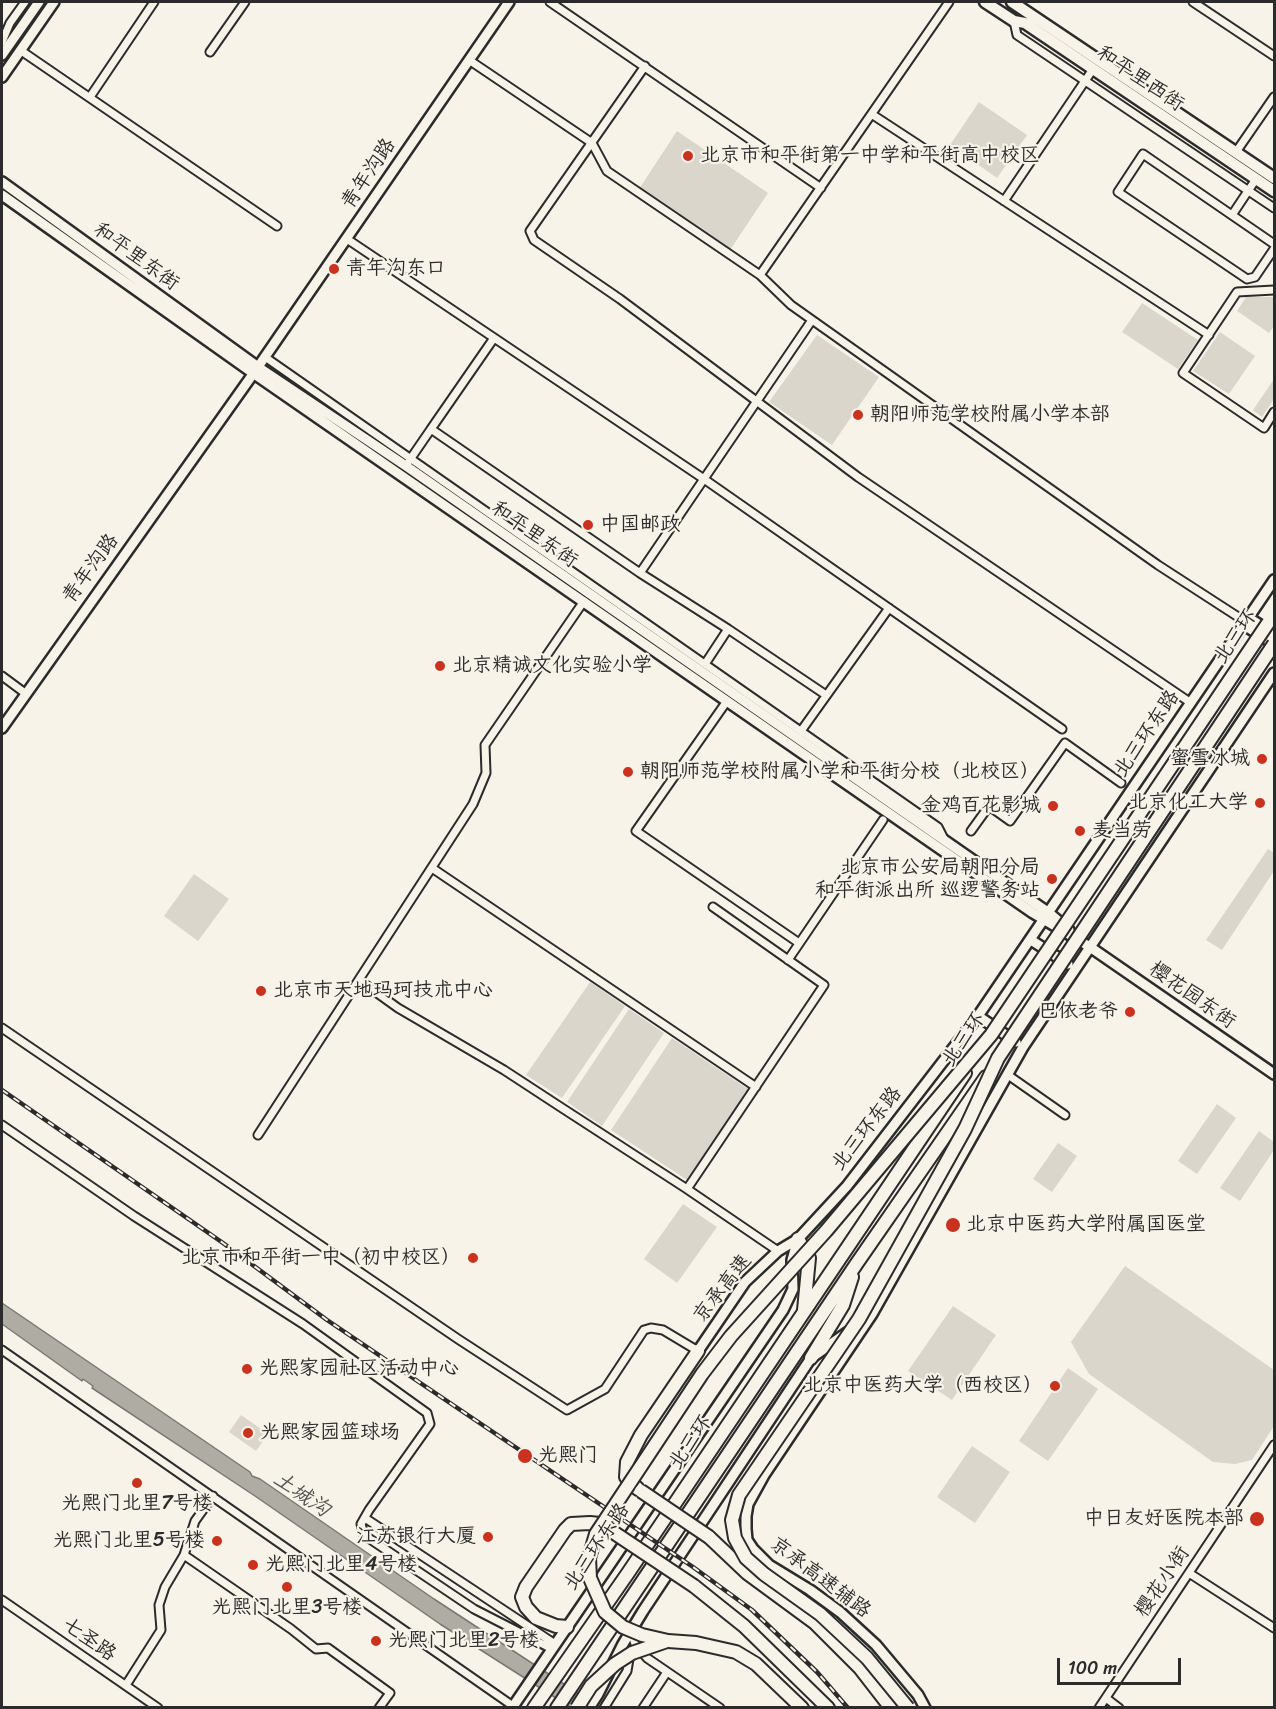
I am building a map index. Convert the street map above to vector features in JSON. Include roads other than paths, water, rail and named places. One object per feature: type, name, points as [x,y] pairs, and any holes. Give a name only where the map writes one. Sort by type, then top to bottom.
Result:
[{"type":"highway","name":"北三环","points":[[685,1487],[1275,614]]},
{"type":"highway","name":"北三环","points":[[557,1707],[857,1263],[999,1058],[1275,644]]},
{"type":"highway","points":[[802,1707],[756,1664],[736,1652],[642,1635],[623,1627],[605,1612],[590,1578],[590,1558],[596,1534],[702,1374],[731,1336],[826,1231],[991,1035]]},
{"type":"highway","points":[[908,1707],[867,1658],[820,1614],[746,1558],[735,1538],[732,1520],[739,1495],[859,1319],[965,1129],[999,1058]]},
{"type":"highway","points":[[798,1239],[809,1258],[804,1311]]},
{"type":"highway","points":[[811,1358],[843,1305],[857,1263]]},
{"type":"highway","points":[[698,1351],[640,1435],[627,1462],[626,1477],[641,1491],[710,1537],[747,1573],[815,1623],[860,1668],[891,1707]]},
{"type":"highway","name":"北三环东路","points":[[534,1707],[685,1487]]},
{"type":"highway","points":[[567,1627],[556,1626],[537,1618],[526,1607],[522,1598],[526,1587],[571,1524],[590,1522],[600,1524],[694,1586],[744,1626],[828,1707]]},
{"type":"highway","points":[[577,1707],[591,1686],[615,1664],[632,1653],[668,1641]]},
{"type":"main road","name":"和平里西街","points":[[985,2],[1011,19],[1025,23],[1275,191]]},
{"type":"main road","name":"和平里西街","points":[[1016,3],[1275,178]]},
{"type":"street","points":[[2,42],[10,23],[25,2]]},
{"type":"street","points":[[2,56],[39,2]]},
{"type":"street","points":[[2,76],[54,2]]},
{"type":"street","points":[[90,97],[154,2]]},
{"type":"street","points":[[210,52],[245,2]]},
{"type":"street","name":"青年沟路","points":[[2,728],[256,370],[509,2]]},
{"type":"street","points":[[550,2],[821,188]]},
{"type":"street","points":[[760,275],[950,2]]},
{"type":"street","points":[[1193,2],[1275,56]]},
{"type":"street","points":[[1016,3],[1011,19],[1017,35],[1275,208]]},
{"type":"street","points":[[20,50],[277,226]]},
{"type":"street","points":[[469,60],[592,143],[607,171],[760,275],[791,305],[1158,565],[1246,622],[1275,644]]},
{"type":"street","points":[[645,66],[530,231],[534,240],[620,299],[858,477],[1191,703]]},
{"type":"street","points":[[1004,201],[1093,69]]},
{"type":"street","points":[[1236,152],[1275,97]]},
{"type":"street","points":[[873,115],[1209,335]]},
{"type":"street","points":[[1275,243],[1143,154],[1118,192],[1247,279],[1255,278],[1275,249]]},
{"type":"street","points":[[1232,215],[1256,179]]},
{"type":"street","name":"和平里东街","points":[[2,182],[256,370],[409,463],[945,841],[1047,917]]},
{"type":"street","name":"和平里东街","points":[[2,195],[727,700],[1047,917]]},
{"type":"street","points":[[347,239],[704,479],[1062,729]]},
{"type":"street","points":[[1275,290],[1237,292],[1183,373],[1264,428],[1275,412]]},
{"type":"street","points":[[640,573],[812,320]]},
{"type":"street","points":[[409,463],[494,338]]},
{"type":"street","points":[[265,357],[409,463],[938,826],[945,841]]},
{"type":"street","points":[[431,429],[640,573],[826,695]]},
{"type":"street","name":"北三环东路","points":[[514,1704],[783,1310],[793,1289],[792,1260],[798,1239],[847,1186],[978,1016],[1275,580]]},
{"type":"street","points":[[258,1135],[473,804],[486,773],[485,745],[584,601]]},
{"type":"street","points":[[801,731],[889,608]]},
{"type":"street","points":[[1246,622],[1275,634]]},
{"type":"street","points":[[705,664],[728,629]]},
{"type":"street","points":[[589,1707],[643,1611],[811,1358],[872,1314],[1023,1047],[1275,673]]},
{"type":"street","points":[[2,676],[25,693]]},
{"type":"street","points":[[727,700],[636,831],[799,943]]},
{"type":"street","points":[[971,831],[989,806],[1010,821],[1065,743],[1121,783]]},
{"type":"street","points":[[788,960],[883,820]]},
{"type":"street","points":[[432,868],[756,1087]]},
{"type":"street","points":[[687,1189],[824,985],[713,907]]},
{"type":"street","name":"樱花园东街","points":[[1047,917],[1275,1074]]},
{"type":"street","points":[[1031,940],[1075,968]]},
{"type":"street","points":[[359,980],[398,1008],[504,1070],[792,1260]]},
{"type":"street","points":[[978,1016],[1023,1047]]},
{"type":"street","points":[[2,1028],[458,1339],[567,1410],[605,1389],[644,1330],[651,1328],[663,1330],[698,1351]]},
{"type":"street","points":[[1008,1075],[1065,1115]]},
{"type":"street","points":[[2,1125],[134,1216],[303,1324],[427,1413],[430,1424],[361,1524],[364,1535],[474,1610],[551,1650]]},
{"type":"street","name":"京承高速","points":[[698,1351],[745,1282],[778,1251],[798,1239]]},
{"type":"street","name":"京承高速辅路","points":[[872,1314],[753,1492],[746,1516],[747,1540],[769,1565],[824,1599],[876,1645],[918,1695],[925,1707]]},
{"type":"street","points":[[2,1350],[514,1704]]},
{"type":"street","name":"樱花小街","points":[[1099,1707],[1275,1445]]},
{"type":"street","points":[[126,1685],[161,1630],[159,1605],[165,1587],[184,1555],[195,1521],[213,1496]]},
{"type":"street","points":[[365,1518],[551,1650]]},
{"type":"street","points":[[184,1555],[316,1649],[328,1648],[390,1693],[379,1707]]},
{"type":"street","points":[[1189,1573],[1275,1629]]},
{"type":"street","name":"七圣路","points":[[2,1600],[158,1707]]},
{"type":"street","points":[[604,1707],[627,1671],[633,1638],[643,1611]]},
{"type":"street","points":[[633,1638],[635,1644],[647,1658],[720,1707]]},
{"type":"street","points":[[643,1707],[667,1672]]},
{"type":"street","points":[[1106,1698],[1119,1707]]},
{"type":"railway","points":[[2,1090],[223,1243],[327,1320],[693,1567],[752,1610],[817,1672],[848,1708]]},
{"type":"place","name":"北京市和平街第一中学和平街高中校区","points":[[688,156]]},
{"type":"place","name":"青年沟东口","points":[[334,269]]},
{"type":"place","name":"朝阳师范学校附属小学本部","points":[[858,415]]},
{"type":"place","name":"中国邮政","points":[[588,525]]},
{"type":"place","name":"北京精诚文化实验小学","points":[[440,666]]},
{"type":"place","name":"蜜雪冰城","points":[[1262,759]]},
{"type":"place","name":"朝阳师范学校附属小学和平街分校（北校区）","points":[[628,772]]},
{"type":"place","name":"北京化工大学","points":[[1260,803]]},
{"type":"place","name":"金鸡百花影城","points":[[1053,806]]},
{"type":"place","name":"麦当劳","points":[[1080,831]]},
{"type":"place","name":"北京市公安局朝阳分局 和平街派出所 巡逻警务站","points":[[1052,879]]},
{"type":"place","name":"北京市天地玛珂技术中心","points":[[261,991]]},
{"type":"place","name":"巴依老爷","points":[[1130,1012]]},
{"type":"place","name":"北京中医药大学附属国医堂","points":[[953,1225]]},
{"type":"place","name":"北京市和平街一中（初中校区）","points":[[473,1258]]},
{"type":"place","name":"光熙家园社区活动中心","points":[[247,1369]]},
{"type":"place","name":"北京中医药大学（西校区）","points":[[1055,1386]]},
{"type":"place","name":"光熙家园篮球场","points":[[248,1433]]},
{"type":"place","name":"光熙门","points":[[525,1456]]},
{"type":"place","name":"光熙门北里7号楼","points":[[137,1483]]},
{"type":"place","name":"中日友好医院本部","points":[[1257,1519]]},
{"type":"place","name":"江苏银行大厦","points":[[488,1537]]},
{"type":"place","name":"光熙门北里5号楼","points":[[217,1541]]},
{"type":"place","name":"光熙门北里4号楼","points":[[253,1565]]},
{"type":"place","name":"光熙门北里3号楼","points":[[287,1587]]},
{"type":"place","name":"光熙门北里2号楼","points":[[376,1641]]},
{"type":"water label","name":"土城沟","points":[[301,1495]]}]
